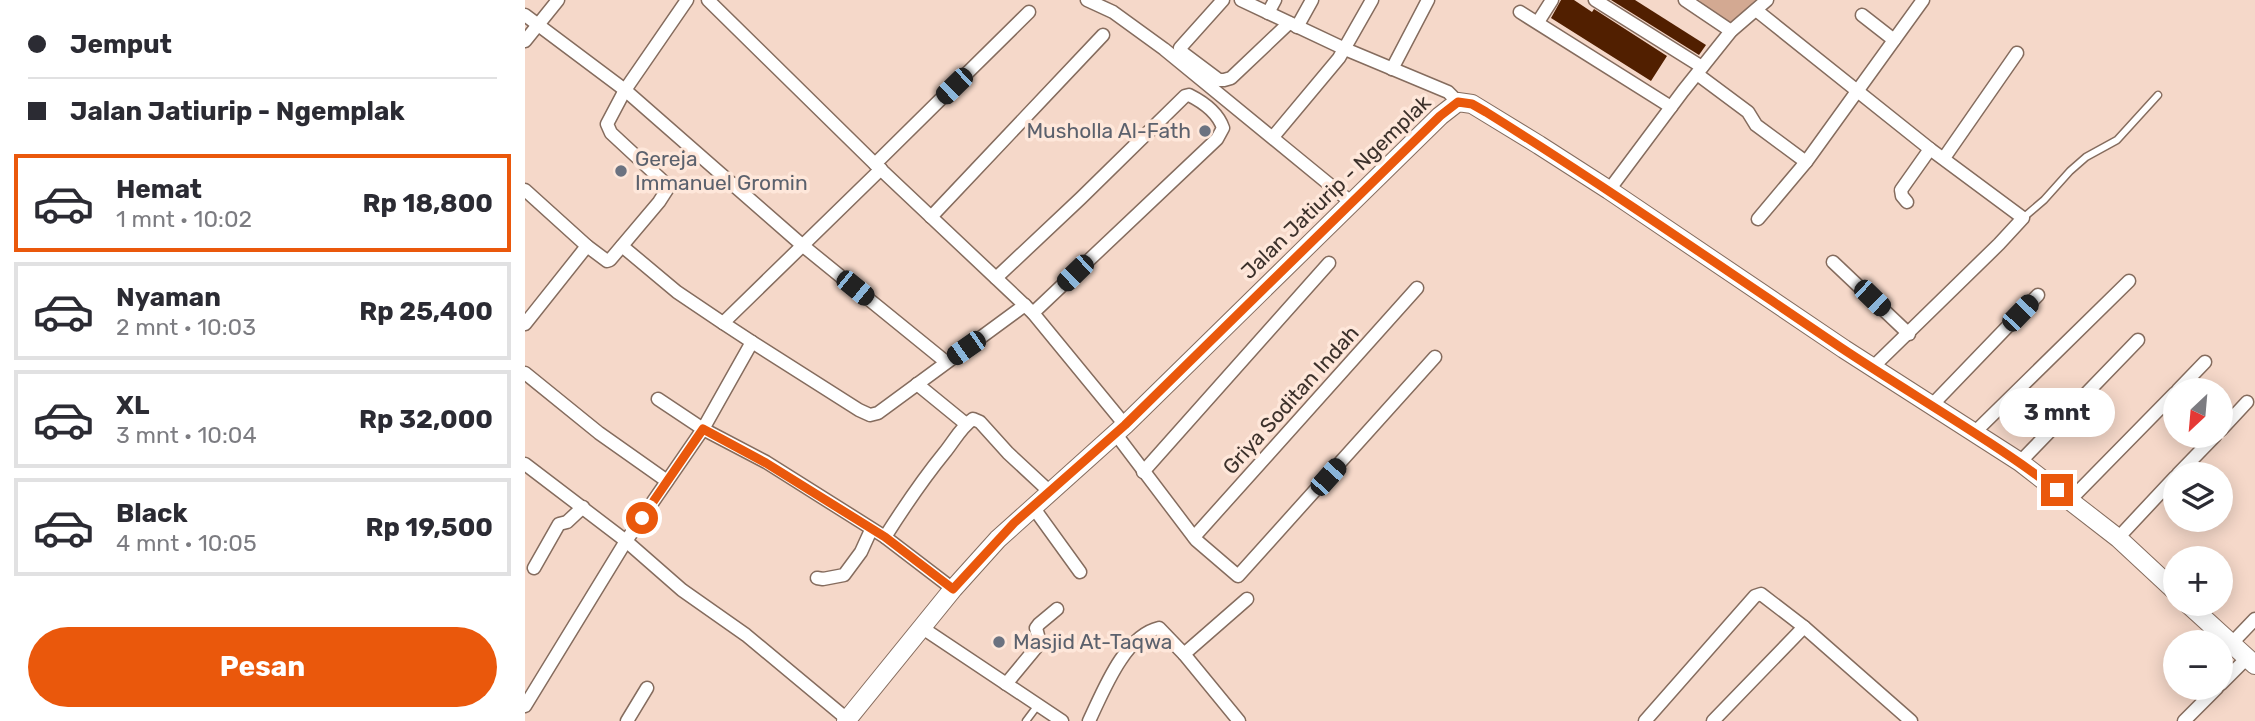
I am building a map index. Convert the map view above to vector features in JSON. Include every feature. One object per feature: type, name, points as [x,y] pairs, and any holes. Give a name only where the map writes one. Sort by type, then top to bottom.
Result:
[{"type":"street","points":[[525,41],[558,0]]},
{"type":"street","points":[[525,190],[607,261],[622,246],[668,188],[607,128],[607,124],[625,90],[687,0]]},
{"type":"street","points":[[708,0],[878,167],[1029,309],[1120,429],[1143,472],[1194,537],[1238,576],[1435,357]]},
{"type":"street","points":[[1087,0],[1113,12],[1144,34],[1273,137],[1345,210]]},
{"type":"street","points":[[1223,0],[1180,48],[1183,53],[1224,80],[1230,78],[1293,25],[1312,0]]},
{"type":"street","points":[[1241,0],[1448,92],[1458,102]]},
{"type":"street","points":[[1268,13],[1275,0]]},
{"type":"street","points":[[1273,137],[1345,48],[1372,0]]},
{"type":"street","points":[[1392,69],[1428,0]]},
{"type":"street","points":[[1538,22],[1552,0]]},
{"type":"street","points":[[1595,0],[1699,71],[1748,112],[1756,125],[1806,162]]},
{"type":"street","points":[[1685,0],[1731,31]]},
{"type":"street","points":[[1609,190],[1731,31],[1767,0]]},
{"type":"street","points":[[1758,219],[1806,162],[1923,0]]},
{"type":"street","points":[[1756,10],[1930,149],[2022,218],[1873,368]]},
{"type":"street","points":[[723,323],[1029,12]]},
{"type":"street","points":[[1520,12],[1671,107]]},
{"type":"street","points":[[525,15],[625,90],[801,245],[946,362]]},
{"type":"street","points":[[1863,15],[1894,40]]},
{"type":"street","points":[[931,217],[1103,35]]},
{"type":"street","points":[[1944,158],[2018,53]]},
{"type":"street","points":[[622,246],[677,292],[870,415],[878,413],[946,362],[1029,309],[1217,139],[1223,128],[1219,117],[1194,97],[1185,96],[996,278]]},
{"type":"street","name":"Jalan Jatiurip - Ngemplak","points":[[847,720],[921,627],[997,540],[1120,429],[1440,116],[1458,102],[1472,104],[1486,112],[1609,190],[1873,368],[2020,461],[2118,538],[2163,581]]},
{"type":"street","points":[[1907,202],[1901,190],[1930,149]]},
{"type":"street","points":[[525,324],[587,246]]},
{"type":"street","points":[[1833,262],[1909,334]]},
{"type":"street","points":[[1143,472],[1329,263]]},
{"type":"street","points":[[1974,433],[2129,281]]},
{"type":"street","name":"Griya Soditan Indah","points":[[1194,537],[1417,288]]},
{"type":"street","points":[[1932,405],[2038,295]]},
{"type":"street","points":[[2020,461],[2138,340]]},
{"type":"street","points":[[525,706],[626,541],[703,429],[752,342]]},
{"type":"street","points":[[2190,378],[2205,362]]},
{"type":"street","points":[[525,373],[599,433],[667,481]]},
{"type":"street","points":[[917,384],[966,424]]},
{"type":"street","points":[[658,399],[703,429],[766,463],[885,537],[953,589]]},
{"type":"street","points":[[2233,417],[2247,402]]},
{"type":"street","points":[[2070,500],[2163,406]]},
{"type":"street","points":[[885,537],[914,492],[966,424],[973,419],[980,422],[1008,453],[1050,492]]},
{"type":"street","points":[[2190,462],[2204,448]]},
{"type":"street","points":[[525,464],[626,541],[683,590],[746,635],[847,720]]},
{"type":"street","points":[[2118,538],[2163,491]]},
{"type":"street","points":[[534,568],[559,524],[567,522],[583,507]]},
{"type":"street","points":[[1033,507],[1080,572]]},
{"type":"street","points":[[817,578],[839,578],[844,575],[861,552],[871,530]]},
{"type":"street","points":[[1645,721],[1755,596],[1761,594],[1804,627],[1911,721]]},
{"type":"street","points":[[1184,654],[1247,599]]},
{"type":"street","points":[[1006,684],[1040,643],[1036,628],[1057,609]]},
{"type":"street","points":[[2201,616],[2216,630]]},
{"type":"street","points":[[2233,642],[2255,619]]},
{"type":"street","points":[[921,627],[1062,721]]},
{"type":"street","points":[[1713,721],[1804,627]]},
{"type":"street","points":[[1089,721],[1126,651],[1154,628],[1163,630],[1240,721]]},
{"type":"street","points":[[2233,646],[2251,662],[2233,675]]},
{"type":"street","points":[[627,721],[647,688]]},
{"type":"street","points":[[2184,721],[2205,700]]},
{"type":"lane","points":[[2022,218],[2044,200],[2086,157],[2117,140],[2158,95]]},
{"type":"lane","points":[[1026,721],[1038,705]]},
{"type":"shaded area","points":[[1699,0],[1758,0],[1743,16],[1729,22]]},
{"type":"building","points":[[1561,0],[1574,0],[1592,12],[1594,9],[1667,56],[1651,81],[1551,18]]},
{"type":"building","points":[[1611,0],[1635,0],[1706,45],[1699,55]]},
{"type":"place","name":"Musholla Al-Fath","points":[[1205,131]]},
{"type":"place","name":"Gereja Immanuel Gromin","points":[[621,171]]},
{"type":"place","name":"Masjid At-Taqwa","points":[[999,642]]},
{"type":"route","points":[[642,518],[703,429],[766,463],[885,537],[953,589],[1014,523],[1125,425],[1440,116],[1458,102],[1467,102],[1486,112],[1609,190],[1844,349],[2020,461],[2057,490]]}]
